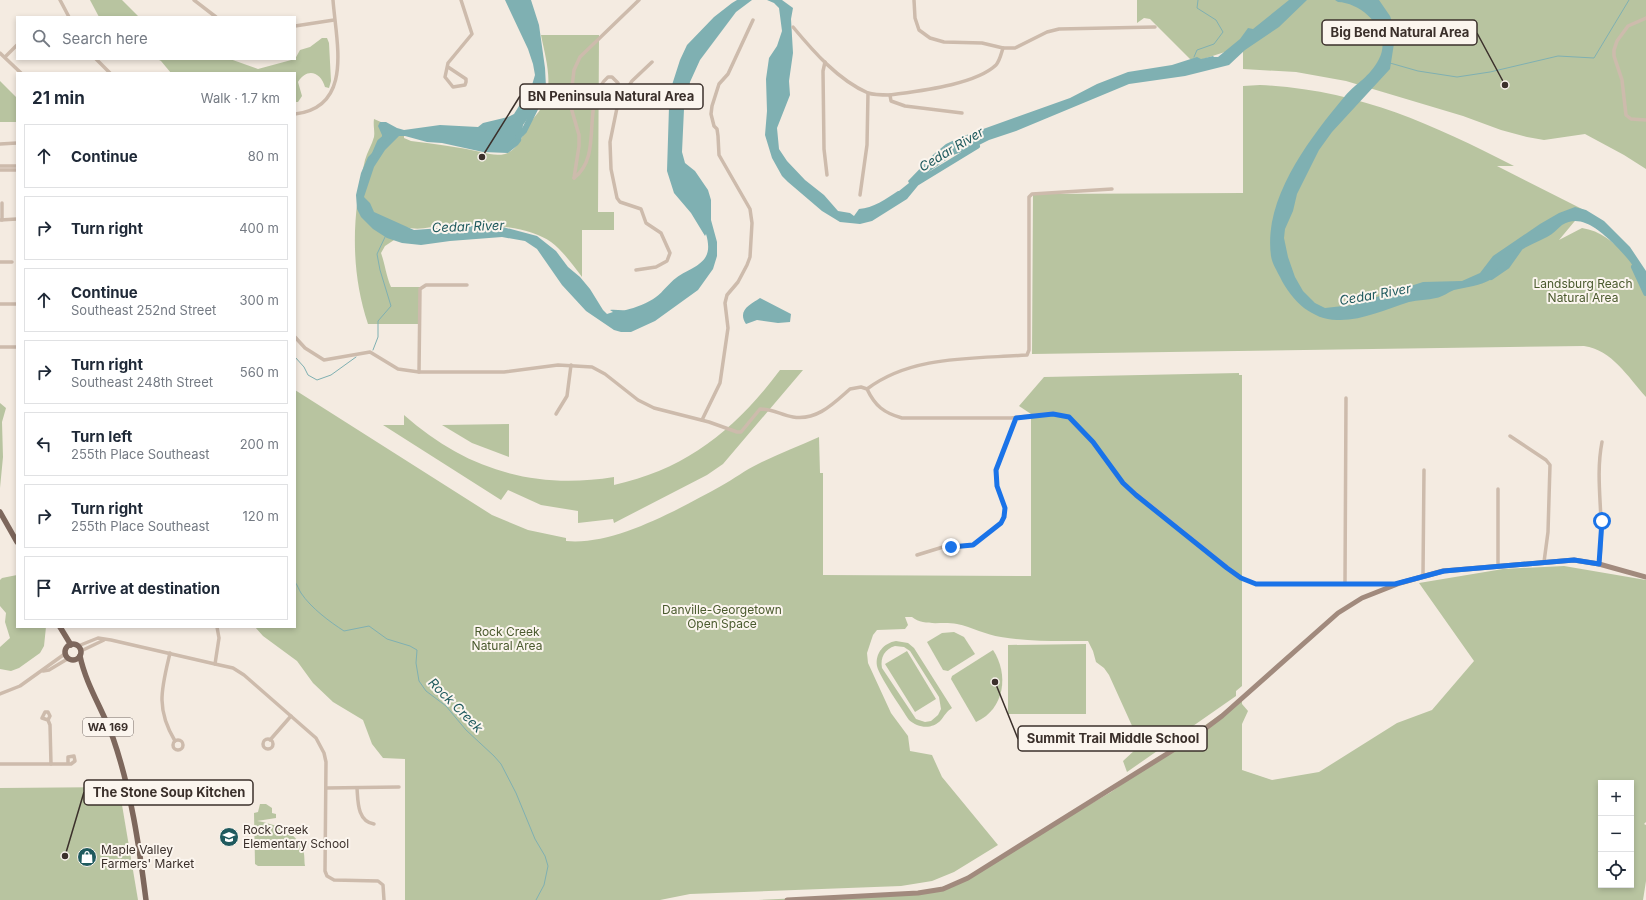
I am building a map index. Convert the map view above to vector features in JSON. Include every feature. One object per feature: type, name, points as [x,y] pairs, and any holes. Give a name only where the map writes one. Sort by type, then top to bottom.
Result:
[{"type":"main road","points":[[0,512],[16,540]]},
{"type":"main road","name":"WA 169","points":[[60,628],[69,653],[83,672],[104,716],[123,770],[134,822],[146,900]]},
{"type":"main road","points":[[69,653],[80,651]]},
{"type":"main road","points":[[69,653],[80,651]]},
{"type":"main road","name":"WA 169","points":[[80,651],[83,672]]},
{"type":"street","points":[[60,0],[68,16]]},
{"type":"street","points":[[194,0],[215,16]]},
{"type":"street","points":[[296,114],[304,113],[316,108],[334,90],[338,73],[332,0]]},
{"type":"street","points":[[448,68],[466,79],[465,85],[453,87],[444,74],[448,68],[450,60],[466,44],[472,34],[461,0]]},
{"type":"street","points":[[636,270],[656,267],[667,261],[670,252],[661,232],[646,223],[641,209],[620,202],[617,198],[611,169],[610,142],[618,103],[618,84],[612,77],[608,77],[602,82],[597,93],[585,168],[574,178],[579,146],[579,135],[570,104],[574,70],[580,57],[639,0]]},
{"type":"street","points":[[914,0],[916,23],[924,35],[944,42],[982,43],[1003,48],[1015,48],[1047,32],[1059,29],[1155,27]]},
{"type":"street","points":[[1646,18],[1628,26],[1617,41],[1614,50],[1615,61],[1622,80],[1626,116],[1631,119],[1646,120]]},
{"type":"street","points":[[296,26],[334,20]]},
{"type":"street","points":[[702,420],[720,383],[728,328],[725,303],[727,295],[738,282],[747,266],[750,257],[752,223],[750,209],[719,155],[717,129],[714,126],[711,114],[712,106],[719,84],[728,74],[753,20]]},
{"type":"street","points":[[793,27],[825,62],[848,81],[868,93],[890,95],[941,87],[965,80],[995,66],[1003,48]]},
{"type":"street","points":[[5,57],[16,46]]},
{"type":"street","points":[[0,53],[20,72]]},
{"type":"street","points":[[97,60],[109,72]]},
{"type":"street","points":[[618,103],[632,81],[652,62]]},
{"type":"street","points":[[825,62],[823,70],[823,127],[827,175]]},
{"type":"street","points":[[860,195],[867,145],[868,93]]},
{"type":"street","points":[[890,95],[891,101],[900,104],[962,113]]},
{"type":"street","points":[[0,144],[16,143]]},
{"type":"street","points":[[0,166],[16,166]]},
{"type":"street","points":[[0,170],[16,170]]},
{"type":"street","points":[[867,389],[881,379],[904,369],[938,361],[1027,355],[1029,197],[1032,194],[1112,189]]},
{"type":"street","points":[[2,203],[1,220],[16,219]]},
{"type":"street","points":[[0,262],[12,262]]},
{"type":"street","points":[[419,372],[421,287],[426,285],[467,285]]},
{"type":"street","points":[[0,304],[16,304]]},
{"type":"street","points":[[296,338],[305,348],[324,360],[370,352],[398,369],[419,372],[504,372],[558,365],[571,365],[598,369],[638,400],[654,408],[702,420],[737,432],[741,432],[760,409],[769,409],[794,417],[802,417],[825,412],[850,389],[861,387],[867,389],[872,400],[881,410],[889,415],[902,418],[1016,418],[1053,414],[1069,417],[1093,442],[1123,483],[1241,578],[1256,584],[1395,584]]},
{"type":"street","points":[[0,347],[16,347]]},
{"type":"street","points":[[556,414],[567,396],[571,365]]},
{"type":"street","points":[[1345,584],[1346,398]]},
{"type":"street","points":[[917,556],[943,547],[973,545],[1001,523],[1004,517],[1005,508],[997,486],[996,470],[1016,418]]},
{"type":"street","points":[[1510,436],[1546,460],[1550,465],[1548,532],[1544,562]]},
{"type":"street","points":[[1599,564],[1602,516],[1598,479],[1602,442]]},
{"type":"street","points":[[1423,576],[1424,470]]},
{"type":"street","points":[[1498,489],[1498,566]]},
{"type":"street","points":[[787,900],[918,893],[943,888],[964,880],[1194,737],[1222,716],[1334,616],[1362,598],[1395,584],[1444,571],[1574,560],[1599,564],[1646,578]]},
{"type":"street","points":[[215,664],[219,638],[217,628]]},
{"type":"street","points":[[80,651],[91,644],[105,640],[170,653],[239,671],[320,743],[326,762],[325,871],[327,876],[334,880],[378,881],[383,885],[384,900]]},
{"type":"street","points":[[0,694],[20,686],[43,671],[48,665],[69,653]]},
{"type":"street","points":[[170,653],[161,698],[162,708],[175,741]]},
{"type":"street","points":[[270,740],[291,716]]},
{"type":"street","points":[[48,720],[50,725],[51,764]]},
{"type":"street","points":[[0,764],[68,763]]},
{"type":"street","points":[[326,788],[399,787]]},
{"type":"street","points":[[357,788],[358,803],[362,816],[368,822],[374,824]]},
{"type":"green space","points":[[90,0],[122,0],[138,16],[98,16]]},
{"type":"green space","points":[[1137,0],[1646,0],[1646,169],[1585,134],[1544,140],[1527,137],[1346,81],[1296,72],[1243,69],[1243,49],[1228,51],[1200,60],[1190,59],[1150,19],[1144,18],[1137,23]]},
{"type":"green space","points":[[541,35],[599,35],[598,212],[614,212],[614,230],[582,230],[582,277],[568,258],[551,242],[528,231],[499,226],[470,224],[444,225],[420,229],[405,227],[394,240],[385,246],[381,253],[391,287],[421,287],[420,324],[368,324],[358,283],[355,222],[357,201],[365,160],[374,137],[374,119],[404,132],[404,138],[411,141],[502,155],[513,150],[541,108],[547,93],[548,68]]},
{"type":"green space","points":[[322,38],[327,38],[329,43],[331,81],[329,88],[325,87],[317,75],[313,73],[305,74],[298,82],[302,96],[298,102],[296,102],[296,72],[170,72],[159,60],[233,60],[258,69],[296,60],[300,50],[310,47]]},
{"type":"green space","points":[[0,81],[16,97],[16,122],[0,122]]},
{"type":"green space","name":"Landsburg Reach Natural Area","points":[[1260,85],[1296,88],[1329,94],[1361,101],[1392,111],[1483,150],[1514,166],[1497,166],[1584,210],[1559,240],[1582,228],[1592,230],[1610,240],[1626,254],[1646,278],[1646,397],[1626,373],[1611,359],[1603,353],[1584,346],[1032,354],[1033,194],[1243,193],[1243,86]]},
{"type":"green space","points":[[780,370],[803,370],[723,464],[707,475],[614,523],[613,519],[578,523],[578,511],[541,505],[508,490],[501,500],[383,425],[404,425],[404,415],[427,434],[451,449],[476,462],[502,471],[528,477],[556,480],[584,480],[614,477],[614,485],[665,469],[708,444],[746,411]]},
{"type":"green space","points":[[1239,373],[1239,375],[1242,375],[1242,686],[1236,691],[1236,696],[1127,772],[1123,761],[1136,749],[1138,739],[1109,675],[1104,668],[1096,662],[1088,641],[1012,639],[990,635],[957,624],[928,623],[912,617],[905,617],[908,625],[905,629],[877,630],[873,635],[867,653],[868,663],[891,713],[908,736],[910,751],[932,755],[942,777],[998,845],[954,872],[932,881],[901,886],[690,894],[660,900],[405,900],[405,759],[383,758],[372,744],[363,720],[333,702],[313,683],[297,661],[263,636],[256,628],[296,628],[296,391],[492,515],[528,530],[566,538],[566,541],[585,541],[605,538],[646,524],[704,495],[753,466],[819,437],[820,473],[823,473],[823,575],[1031,576],[1031,414],[1019,406],[1044,377]]},
{"type":"green space","points":[[0,403],[6,408],[2,422],[3,457],[0,488]]},
{"type":"green space","points":[[509,424],[509,457],[472,443],[442,425]]},
{"type":"green space","points":[[1564,566],[1646,580],[1646,822],[1644,824],[1646,825],[1646,881],[1643,900],[758,900],[911,893],[933,890],[959,881],[1111,792],[1242,699],[1242,704],[1248,711],[1242,724],[1242,770],[1272,780],[1319,772],[1397,723],[1432,710],[1474,661],[1419,583],[1503,569]]},
{"type":"green space","points":[[16,575],[16,628],[46,628],[44,646],[40,653],[19,668],[11,671],[0,669],[0,647],[10,638],[5,622],[6,613],[0,606],[0,580],[2,578]]},
{"type":"green space","points":[[954,632],[964,637],[975,654],[948,671],[943,670],[927,642],[942,633]]},
{"type":"green space","points":[[896,641],[908,643],[914,648],[952,708],[941,720],[929,727],[917,725],[909,720],[891,693],[879,671],[877,666],[877,657],[884,646]],"holes":[[[895,646],[904,647],[910,651],[939,697],[941,709],[938,715],[931,721],[925,722],[916,719],[882,668],[882,660],[888,649]]]},
{"type":"green space","points":[[1086,644],[1086,714],[1008,714],[1008,645]]},
{"type":"green space","points":[[993,650],[998,659],[1001,670],[1001,690],[993,709],[986,716],[976,722],[951,679],[952,676]]},
{"type":"green space","points":[[907,651],[936,699],[915,712],[885,664]]},
{"type":"green space","name":"Maple Valley Farmers' Market","points":[[119,787],[138,900],[0,900],[0,788]]},
{"type":"green space","points":[[260,804],[266,804],[272,808],[272,813],[276,814],[276,818],[257,821],[278,826],[290,833],[300,843],[304,854],[305,866],[258,866],[255,864],[254,813],[258,812]]},
{"type":"water","points":[[505,0],[531,0],[539,25],[545,68],[546,87],[537,106],[523,125],[521,141],[508,153],[483,152],[399,136],[385,150],[374,167],[364,197],[370,203],[374,212],[414,230],[484,225],[499,226],[537,236],[556,251],[568,267],[580,277],[607,314],[613,312],[610,310],[626,310],[637,307],[659,295],[676,278],[701,262],[708,252],[706,234],[705,236],[691,213],[674,193],[667,171],[669,107],[672,85],[680,60],[687,45],[714,17],[732,3],[737,0],[752,0],[736,12],[700,60],[690,82],[684,109],[682,152],[685,163],[695,171],[708,190],[711,200],[711,220],[717,242],[717,256],[713,269],[698,290],[655,321],[631,332],[614,330],[586,311],[562,285],[537,249],[525,241],[502,237],[421,245],[402,243],[387,238],[373,229],[361,217],[357,209],[356,195],[361,173],[368,157],[382,143],[382,135],[378,126],[380,122],[386,122],[404,130],[440,125],[478,127],[483,123],[508,117],[514,114],[532,85],[535,75],[528,49]]},
{"type":"water","points":[[767,0],[782,0],[793,8],[791,19],[793,53],[789,81],[790,95],[777,128],[779,149],[787,161],[805,180],[824,195],[838,211],[850,213],[854,216],[859,209],[874,205],[899,191],[909,183],[908,181],[934,154],[946,144],[961,137],[1070,98],[1097,84],[1128,72],[1172,65],[1197,57],[1201,59],[1213,56],[1218,57],[1240,39],[1248,28],[1253,29],[1289,0],[1307,0],[1279,27],[1245,50],[1229,65],[1185,76],[1129,84],[1016,131],[989,140],[971,149],[953,155],[930,171],[907,199],[872,221],[860,224],[840,222],[822,211],[782,176],[772,158],[765,135],[767,111],[766,79],[769,58],[777,46],[782,31],[779,8],[774,3]]},
{"type":"water","points":[[1335,0],[1379,0],[1390,16],[1395,30],[1395,37],[1390,69],[1332,132],[1319,150],[1297,194],[1293,211],[1285,229],[1284,238],[1288,257],[1295,277],[1303,291],[1315,303],[1325,308],[1352,305],[1423,282],[1462,281],[1480,273],[1493,256],[1540,224],[1559,213],[1575,207],[1586,210],[1604,221],[1630,247],[1646,271],[1646,292],[1637,272],[1628,259],[1613,243],[1590,225],[1576,221],[1562,225],[1549,236],[1527,246],[1514,255],[1496,276],[1478,285],[1454,290],[1439,297],[1409,302],[1356,319],[1332,320],[1319,317],[1304,308],[1285,286],[1271,256],[1270,234],[1274,212],[1292,170],[1304,150],[1349,91],[1371,71],[1379,59],[1382,49],[1382,39],[1379,29],[1366,13],[1348,4]]},
{"type":"water","points":[[760,298],[791,314],[790,322],[778,323],[757,320],[746,324],[743,315],[744,311]]},
{"type":"waterway","points":[[1194,57],[1197,50],[1214,44],[1223,32],[1216,20],[1197,8],[1198,0]]},
{"type":"waterway","points":[[1390,63],[1418,71],[1457,77],[1490,72],[1558,56],[1594,58],[1629,0]]},
{"type":"waterway","name":"Cedar River","points":[[518,137],[524,131],[535,109]]},
{"type":"waterway","name":"Cedar River","points":[[374,156],[380,142],[387,136]]},
{"type":"waterway","name":"Cedar River","points":[[918,182],[977,146]]},
{"type":"waterway","name":"Rock Creek","points":[[373,350],[378,337],[378,321],[391,306],[380,270],[377,254],[386,235]]},
{"type":"waterway","name":"Cedar River","points":[[1491,277],[1507,266],[1519,249]]},
{"type":"waterway","name":"Cedar River","points":[[1634,267],[1646,293]]},
{"type":"waterway","name":"Rock Creek","points":[[296,358],[304,367],[308,375],[317,380],[331,375],[356,357]]},
{"type":"waterway","name":"Rock Creek","points":[[296,584],[305,599],[315,609],[344,631],[369,626],[387,639],[410,646],[417,650],[416,663],[419,681],[426,691],[446,706],[466,730],[501,764],[516,793],[535,839],[545,856],[548,866],[544,885],[536,900]]},
{"type":"place","name":"Big Bend Natural Area","points":[[1505,85]]},
{"type":"place","name":"BN Peninsula Natural Area","points":[[482,157]]},
{"type":"place","name":"Summit Trail Middle School","points":[[995,682]]},
{"type":"place","name":"Rock Creek Elementary School","points":[[229,837]]},
{"type":"place","name":"The Stone Soup Kitchen","points":[[65,856]]},
{"type":"place","name":"Maple Valley Farmers' Market","points":[[87,857]]},
{"type":"route","points":[[951,547],[973,545],[1001,523],[1004,517],[1005,508],[997,486],[996,470],[1012,434],[1016,418],[1053,414],[1069,417],[1093,442],[1123,483],[1136,495],[1227,568],[1241,578],[1256,584],[1395,584],[1444,571],[1564,560],[1587,561],[1599,564],[1601,554],[1602,521]]},
{"type":"park label","name":"Danville-Georgetown Open Space","points":[[722,617]]},
{"type":"park label","name":"Rock Creek Natural Area","points":[[507,639]]}]
